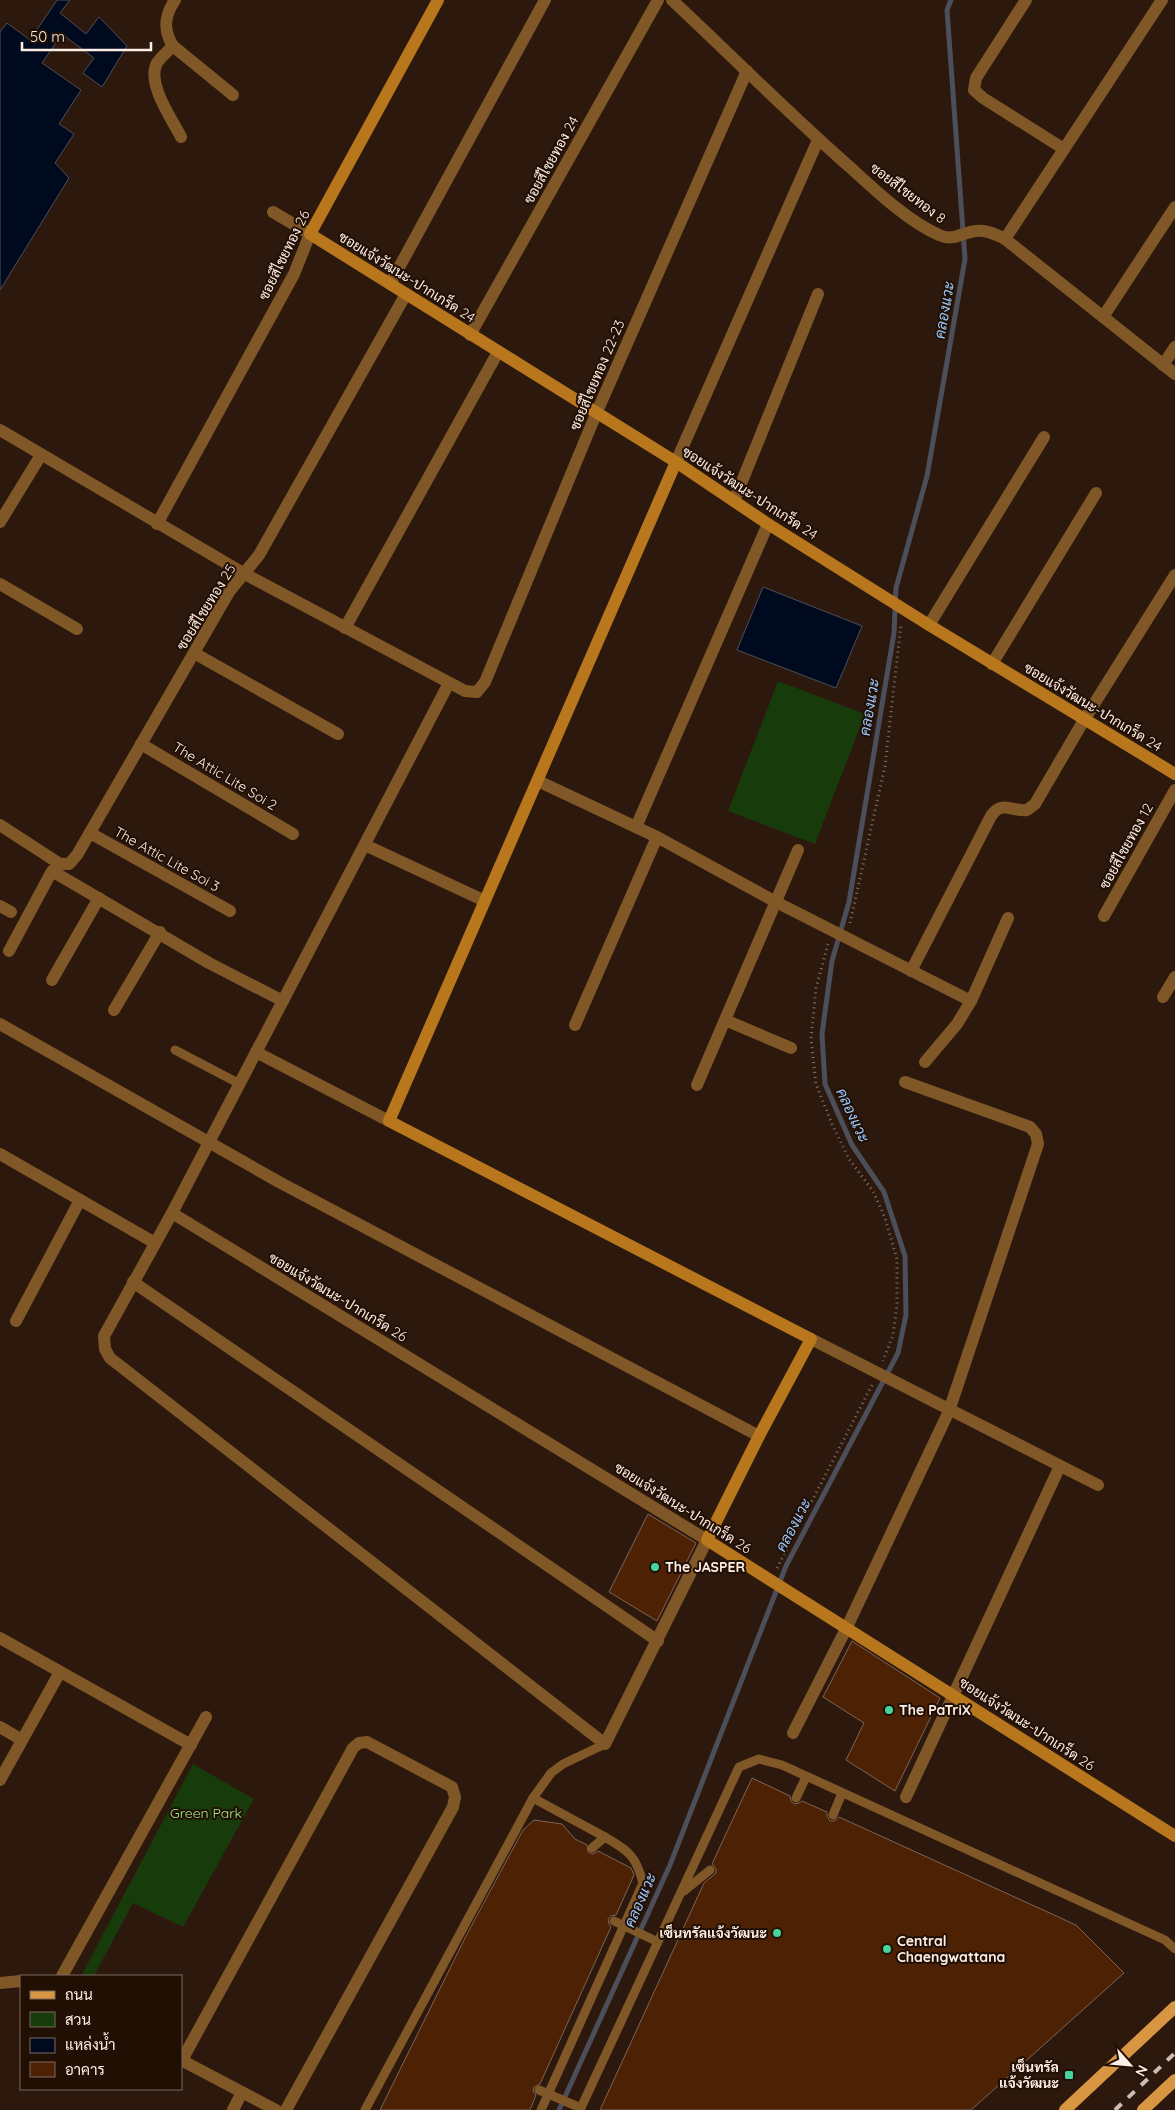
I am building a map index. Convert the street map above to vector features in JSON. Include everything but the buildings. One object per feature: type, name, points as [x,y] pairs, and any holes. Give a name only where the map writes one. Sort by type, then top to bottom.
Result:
[{"type":"main road","points":[[1065,2110],[1175,2007]]},
{"type":"main road","points":[[1143,2110],[1175,2080]]},
{"type":"street","points":[[174,0],[166,20],[166,35],[173,46],[233,96]]},
{"type":"street","name":"ซอยสีไชยทอง 26","points":[[157,524],[294,274],[310,234],[438,0]]},
{"type":"street","points":[[390,284],[545,0]]},
{"type":"street","name":"ซอยสีไชยทอง 24","points":[[470,334],[658,0]]},
{"type":"street","name":"ซอยสีไชยทอง 8","points":[[672,0],[818,140],[882,196],[929,230],[942,237],[958,237],[971,232],[988,232],[1005,238],[1175,374]]},
{"type":"street","points":[[1026,0],[976,78],[974,90],[983,98],[1064,149]]},
{"type":"street","points":[[1005,238],[1162,0]]},
{"type":"street","points":[[173,46],[157,64],[155,79],[158,94],[181,137]]},
{"type":"street","name":"ซอยสีไชยทอง 22-23","points":[[449,683],[465,691],[477,692],[485,682],[596,414],[747,71]]},
{"type":"street","points":[[390,1121],[818,140]]},
{"type":"street","points":[[1103,317],[1175,208]]},
{"type":"street","points":[[273,212],[310,234]]},
{"type":"street","name":"ซอยแจ้งวัฒนะ-ปากเกร็ด 24","points":[[310,234],[596,414],[676,462],[768,524],[888,600],[1175,774]]},
{"type":"street","name":"ซอยสีไชยทอง 25","points":[[0,825],[60,864],[70,864],[77,855],[229,592],[260,554],[406,294]]},
{"type":"street","points":[[734,501],[818,294]]},
{"type":"street","points":[[1164,365],[1175,347]]},
{"type":"street","points":[[345,628],[498,352]]},
{"type":"street","points":[[0,430],[243,573],[449,683],[210,1142],[104,1336],[105,1349],[110,1358],[605,1744],[759,1436],[812,1339]]},
{"type":"street","points":[[929,625],[1044,437]]},
{"type":"street","points":[[0,522],[41,455]]},
{"type":"street","points":[[992,664],[1096,493]]},
{"type":"street","points":[[636,827],[768,524]]},
{"type":"street","points":[[910,971],[995,810],[1001,807],[1027,810],[1035,804],[1084,720],[1175,575]]},
{"type":"street","points":[[0,584],[77,629]]},
{"type":"street","points":[[194,653],[338,734]]},
{"type":"street","name":"The Attic Lite Soi 2","points":[[141,744],[293,834]]},
{"type":"street","points":[[538,781],[657,837],[776,902],[971,1001]]},
{"type":"street","name":"ซอยสีไชยทอง 12","points":[[1104,916],[1175,790]]},
{"type":"street","name":"The Attic Lite Soi 3","points":[[90,833],[230,912]]},
{"type":"street","points":[[575,1024],[657,837]]},
{"type":"street","points":[[365,845],[485,901]]},
{"type":"street","points":[[698,1085],[798,850]]},
{"type":"street","points":[[9,951],[52,871],[209,962],[283,1001]]},
{"type":"street","points":[[52,980],[99,898]]},
{"type":"street","points":[[924,1062],[957,1024],[971,1001],[1008,918]]},
{"type":"street","points":[[114,1010],[160,932]]},
{"type":"street","points":[[1163,997],[1175,977]]},
{"type":"street","points":[[725,1020],[791,1048]]},
{"type":"street","points":[[0,1024],[279,1182],[759,1436]]},
{"type":"street","points":[[256,1052],[949,1411],[1098,1485]]},
{"type":"street","points":[[793,1733],[847,1627],[949,1411],[1038,1144],[1036,1134],[1030,1127],[905,1082]]},
{"type":"street","points":[[0,1154],[154,1243]]},
{"type":"street","points":[[16,1321],[80,1200]]},
{"type":"street","name":"ซอยแจ้งวัฒนะ-ปากเกร็ด 26","points":[[172,1213],[707,1540],[1175,1836]]},
{"type":"street","points":[[133,1282],[658,1641]]},
{"type":"street","points":[[906,1797],[1060,1466]]},
{"type":"street","points":[[0,1638],[191,1745]]},
{"type":"street","points":[[0,1780],[60,1672]]},
{"type":"street","points":[[63,1975],[206,1717]]},
{"type":"street","points":[[0,1727],[22,1740]]},
{"type":"street","points":[[182,2058],[352,1748],[359,1742],[367,1742],[452,1787],[455,1798],[453,1807],[286,2110]]},
{"type":"street","points":[[0,1983],[20,1981]]},
{"type":"street","points":[[182,2061],[276,2110]]},
{"type":"street","points":[[232,2110],[242,2092]]},
{"type":"lane","points":[[175,1050],[240,1084]]},
{"type":"lane","points":[[365,2110],[533,1798],[550,1773],[563,1764],[605,1744]]},
{"type":"lane","points":[[538,2090],[581,2109],[739,1767],[759,1759],[782,1765],[1165,1940],[1175,1949]]},
{"type":"lane","points":[[796,1798],[806,1777]]},
{"type":"lane","points":[[833,1815],[842,1793]]},
{"type":"lane","points":[[533,1798],[625,1849],[638,1864],[643,1884],[629,1927],[553,2096],[541,2110]]},
{"type":"lane","points":[[592,1848],[605,1837]]},
{"type":"lane","points":[[681,1892],[710,1870]]},
{"type":"lane","points":[[614,1921],[658,1942]]},
{"type":"path","points":[[847,939],[885,766],[903,609]]},
{"type":"path","points":[[771,1580],[878,1373],[893,1335],[897,1305],[897,1259],[886,1218],[873,1192],[849,1159],[816,1084],[811,1039],[816,988],[832,931]]},
{"type":"green space","points":[[778,681],[865,714],[815,844],[728,811]]},
{"type":"green space","name":"Green Park","points":[[193,1764],[254,1799],[183,1927],[133,1903],[95,1975],[82,1975]]},
{"type":"water","points":[[57,0],[70,0],[60,13],[86,34],[99,17],[127,46],[102,87],[83,73],[94,58],[62,34],[42,63],[81,90],[59,124],[74,134],[55,163],[69,178],[0,290],[0,32],[7,23],[30,40]]},
{"type":"water","points":[[763,587],[862,626],[836,688],[737,650]]},
{"type":"waterway","name":"คลองแวะ","points":[[559,2110],[670,1865],[786,1566],[898,1353],[906,1315],[905,1256],[884,1192],[852,1145],[825,1084],[822,1034],[832,961],[849,902],[894,633],[896,588],[927,476],[965,259],[947,10],[951,0]]},
{"type":"railway","points":[[1115,2110],[1175,2053]]},
{"type":"place","name":"The JASPER","points":[[655,1567]]},
{"type":"place","name":"The PaTriX","points":[[889,1710]]},
{"type":"place","name":"เซ็นทรัลแจ้งวัฒนะ","points":[[777,1933]]},
{"type":"place","name":"Central Chaengwattana","points":[[887,1949]]},
{"type":"place","name":"เซ็นทรัล แจ้งวัฒนะ","points":[[1069,2075]]}]
